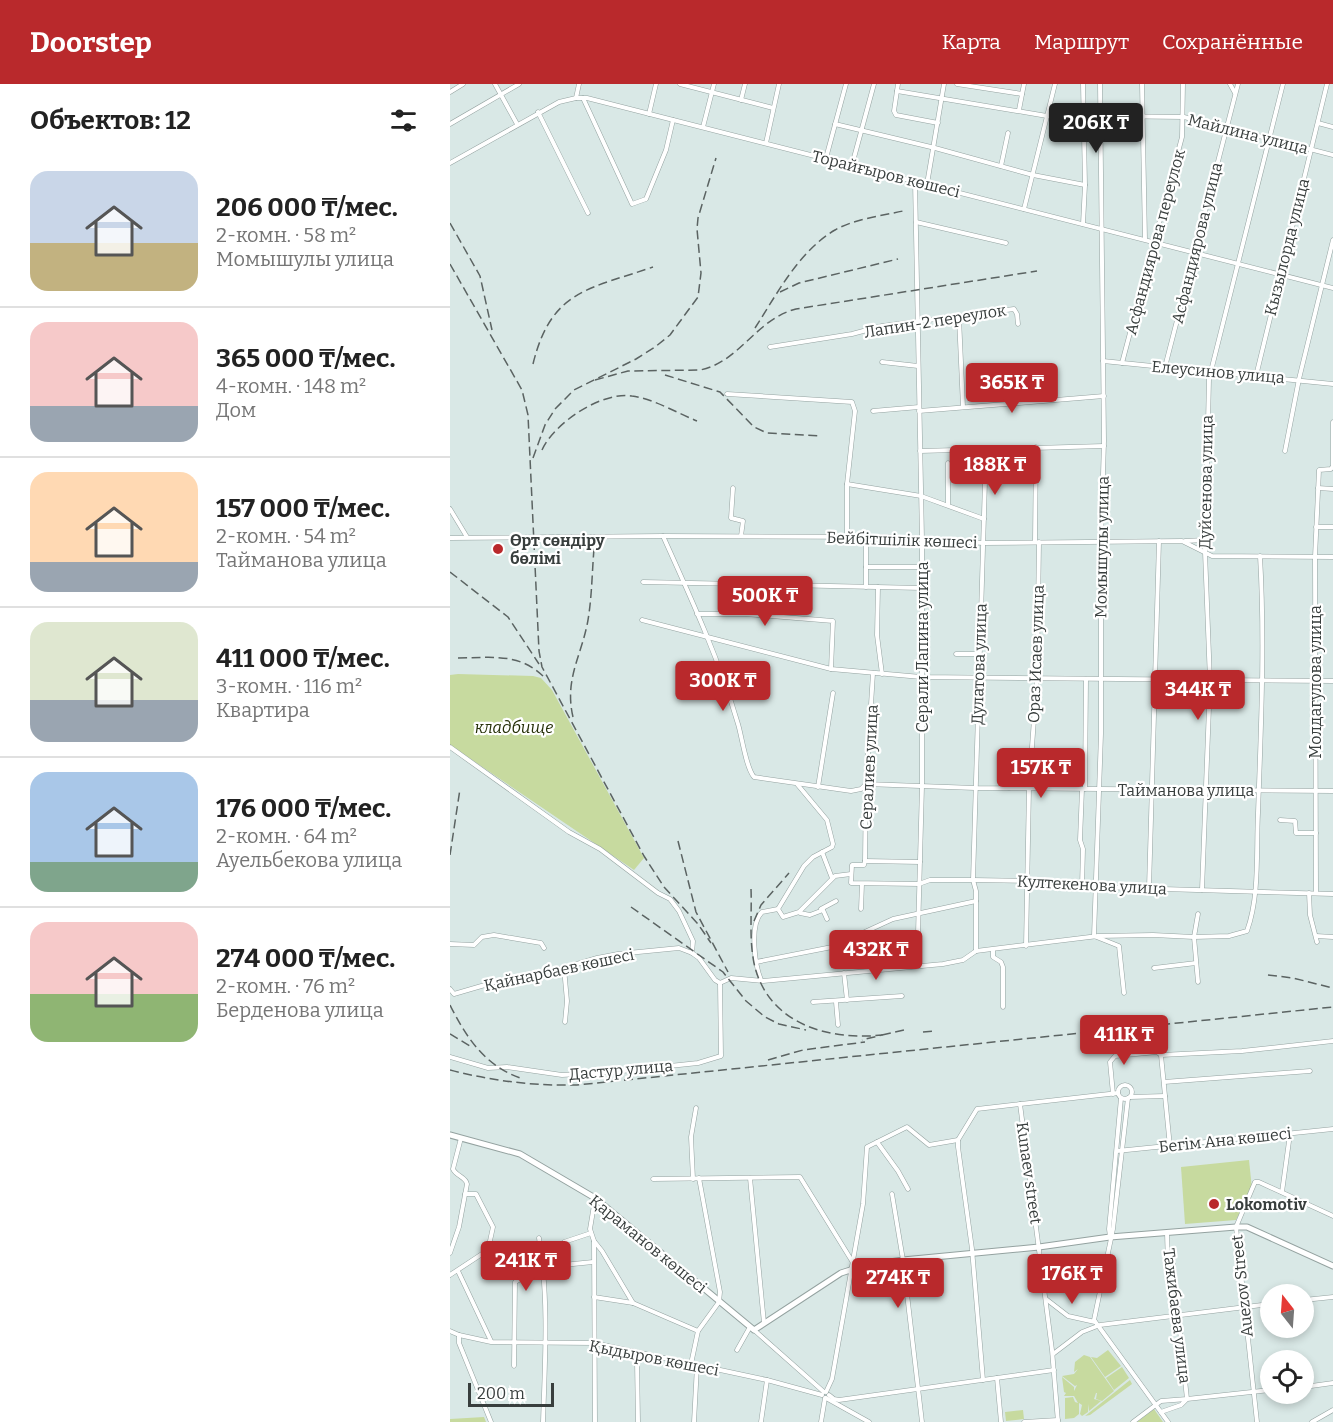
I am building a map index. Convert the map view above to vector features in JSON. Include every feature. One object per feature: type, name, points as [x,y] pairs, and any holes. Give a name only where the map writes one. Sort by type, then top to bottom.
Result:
[{"type":"main road","name":"Қараманов көшесі","points":[[450,1135],[520,1154],[595,1198],[752,1329]]},
{"type":"main road","points":[[752,1329],[764,1324],[852,1265],[1039,1247],[1110,1237],[1247,1227],[1333,1266]]},
{"type":"street","points":[[450,92],[463,84]]},
{"type":"street","points":[[495,84],[517,124]]},
{"type":"street","points":[[450,124],[519,84]]},
{"type":"street","points":[[576,98],[579,84]]},
{"type":"street","points":[[649,114],[656,84]]},
{"type":"street","points":[[680,84],[773,108]]},
{"type":"street","points":[[703,127],[714,84]]},
{"type":"street","points":[[741,100],[745,84]]},
{"type":"street","points":[[766,143],[779,84]]},
{"type":"street","points":[[826,159],[846,84]]},
{"type":"street","points":[[852,165],[874,84]]},
{"type":"street","points":[[898,84],[894,113],[938,123]]},
{"type":"street","points":[[927,184],[944,84]]},
{"type":"street","points":[[957,84],[1022,94]]},
{"type":"street","points":[[1000,90],[1001,84]]},
{"type":"street","points":[[1018,110],[1024,84]]},
{"type":"street","points":[[1024,209],[1055,84]]},
{"type":"street","points":[[1083,84],[1085,185],[1083,224]]},
{"type":"street","name":"Момышулы улица","points":[[1094,936],[1102,679],[1101,541],[1104,446],[1100,84]]},
{"type":"street","points":[[1142,84],[1145,239]]},
{"type":"street","name":"Асфандиярова переулок","points":[[1122,363],[1177,161],[1184,117],[1183,84]]},
{"type":"street","points":[[1230,84],[1236,94]]},
{"type":"street","name":"Асфандиярова улица","points":[[1165,367],[1238,84]]},
{"type":"street","name":"Дуйсенова улица","points":[[1202,890],[1210,681],[1205,540],[1210,372],[1283,84]]},
{"type":"street","name":"Кызылорда улица","points":[[1256,376],[1327,84]]},
{"type":"street","name":"Майлина улица","points":[[897,91],[1047,116],[1184,117],[1333,155]]},
{"type":"street","points":[[583,98],[632,204],[646,199],[666,150],[673,120]]},
{"type":"street","name":"Торайғыров көшесі","points":[[450,163],[538,112],[559,102],[583,98],[1333,288]]},
{"type":"street","points":[[538,112],[588,213]]},
{"type":"street","points":[[1318,123],[1333,127]]},
{"type":"street","points":[[835,124],[1033,175],[1085,185]]},
{"type":"street","points":[[1001,166],[1008,133]]},
{"type":"street","name":"Серали Лапина улица","points":[[915,181],[922,539],[922,786],[918,933]]},
{"type":"street","points":[[916,222],[1006,243]]},
{"type":"street","points":[[1285,452],[1299,380],[1333,240]]},
{"type":"street","name":"Лапин-2 переулок","points":[[770,347],[852,334],[882,326],[959,318],[1014,309],[1018,324]]},
{"type":"street","points":[[959,318],[963,407]]},
{"type":"street","name":"Елеусинов улица","points":[[1103,361],[1333,384]]},
{"type":"street","points":[[882,362],[918,366]]},
{"type":"street","points":[[727,394],[852,402],[855,411],[847,484],[847,537]]},
{"type":"street","points":[[873,411],[963,407],[1104,396]]},
{"type":"street","points":[[1333,423],[1333,468]]},
{"type":"street","points":[[920,451],[1104,446]]},
{"type":"street","name":"Ораз Исаев улица","points":[[1026,946],[1029,788],[1037,678],[1036,447]]},
{"type":"street","name":"Дулатова улица","points":[[976,951],[976,891],[973,880],[986,448]]},
{"type":"street","points":[[948,463],[948,505]]},
{"type":"street","name":"Молдагулова улица","points":[[1316,893],[1316,526],[1319,470],[1333,468]]},
{"type":"street","points":[[847,484],[921,496],[984,519]]},
{"type":"street","points":[[733,488],[731,518],[743,521],[741,536]]},
{"type":"street","points":[[1318,488],[1333,489]]},
{"type":"street","points":[[450,509],[467,537]]},
{"type":"street","points":[[1316,526],[1333,527]]},
{"type":"street","points":[[663,536],[707,636]]},
{"type":"street","name":"Бейбітшілік көшесі","points":[[450,538],[741,536],[866,537],[983,543],[1182,541],[1212,556],[1333,557]]},
{"type":"street","points":[[866,537],[866,586]]},
{"type":"street","points":[[1182,541],[1205,540]]},
{"type":"street","points":[[1149,888],[1159,541]]},
{"type":"street","points":[[450,747],[570,832],[600,849],[658,893],[670,899],[680,911],[693,941],[692,953],[720,983],[731,978],[763,981],[943,964],[963,960],[976,951],[1094,936],[1229,936],[1247,931],[1255,891],[1263,681],[1260,556]]},
{"type":"street","points":[[866,567],[922,567]]},
{"type":"street","points":[[643,582],[922,588]]},
{"type":"street","points":[[878,587],[877,635],[882,674]]},
{"type":"street","points":[[698,614],[745,614],[833,621],[831,669]]},
{"type":"street","points":[[642,620],[831,669],[882,674],[921,677],[1333,681]]},
{"type":"street","name":"Тайманова улица","points":[[707,636],[728,688],[748,766],[753,777],[851,790],[861,789],[866,784],[975,788],[1333,791]]},
{"type":"street","points":[[956,654],[979,654]]},
{"type":"street","name":"Сералиев улица","points":[[865,861],[866,784],[873,673]]},
{"type":"street","points":[[1082,886],[1083,849],[1080,840],[1086,678]]},
{"type":"street","points":[[818,787],[833,693]]},
{"type":"street","points":[[1007,764],[1009,788]]},
{"type":"street","points":[[763,981],[756,962],[756,921],[762,912],[778,909],[804,866],[813,856],[832,847],[833,844],[826,820],[797,784]]},
{"type":"street","points":[[1280,820],[1295,821],[1296,832],[1316,833]]},
{"type":"street","points":[[822,852],[832,878]]},
{"type":"street","points":[[778,909],[783,917],[799,912],[832,878],[837,875],[851,874],[852,865],[864,865],[865,861],[920,862]]},
{"type":"street","name":"Култекенова улица","points":[[851,874],[851,883],[862,884],[920,884],[930,880],[1028,881],[1096,887],[1333,894]]},
{"type":"street","points":[[861,909],[862,884]]},
{"type":"street","points":[[1309,893],[1310,915],[1317,942]]},
{"type":"street","points":[[799,912],[810,915],[836,901]]},
{"type":"street","points":[[756,962],[832,947],[893,919],[976,901]]},
{"type":"street","points":[[820,910],[827,919]]},
{"type":"street","points":[[1198,914],[1194,937],[1198,982]]},
{"type":"street","points":[[450,944],[474,945],[482,937],[494,935],[540,943],[544,948]]},
{"type":"street","points":[[1120,935],[1124,993]]},
{"type":"street","points":[[1094,936],[1119,946]]},
{"type":"street","points":[[1316,936],[1333,937]]},
{"type":"street","name":"Қайнарбаев көшесі","points":[[450,989],[454,994],[502,980],[564,968],[618,954],[679,948],[692,953]]},
{"type":"street","points":[[993,950],[993,957],[1003,967],[1003,1007]]},
{"type":"street","points":[[1154,968],[1196,963]]},
{"type":"street","points":[[564,968],[567,1001],[565,1022]]},
{"type":"street","points":[[844,974],[847,1000]]},
{"type":"street","name":"Дастур улица","points":[[450,1057],[488,1068],[507,1067],[562,1075],[698,1064],[721,1056],[720,983]]},
{"type":"street","points":[[813,1002],[902,996]]},
{"type":"street","points":[[836,1002],[838,1024]]},
{"type":"street","points":[[1119,1151],[1117,1095],[1110,1062],[1112,1057],[1156,1052],[1161,1055],[1242,1051],[1333,1041]]},
{"type":"street","points":[[1161,1055],[1170,1146]]},
{"type":"street","points":[[1164,1082],[1310,1071]]},
{"type":"street","points":[[1117,1095],[1121,1086],[1128,1086],[1131,1090],[1119,1151],[1113,1229],[1095,1313],[1096,1324],[1168,1422]]},
{"type":"street","points":[[983,1380],[972,1254],[958,1140],[977,1109],[1117,1095],[1128,1098],[1165,1096]]},
{"type":"street","name":"Kunaev street","points":[[1020,1104],[1046,1299],[1058,1421]]},
{"type":"street","points":[[691,1364],[698,1330],[719,1302],[718,1274],[696,1179],[691,1137],[696,1108]]},
{"type":"street","points":[[821,1422],[825,1395],[832,1379],[852,1265],[862,1204],[867,1147],[907,1127],[928,1145],[958,1140]]},
{"type":"street","name":"Бегім Ана көшесі","points":[[1119,1151],[1333,1129]]},
{"type":"street","points":[[1290,1134],[1281,1192],[1333,1216]]},
{"type":"street","points":[[450,1253],[459,1227],[467,1182],[453,1169],[461,1138]]},
{"type":"street","points":[[877,1142],[908,1189]]},
{"type":"street","points":[[654,1179],[800,1177],[852,1265]]},
{"type":"street","points":[[750,1178],[764,1324]]},
{"type":"street","name":"Auezov Street","points":[[1257,1422],[1236,1227],[1255,1182],[1281,1192]]},
{"type":"street","points":[[450,1275],[488,1250],[493,1227],[476,1194],[465,1194]]},
{"type":"street","points":[[892,1194],[903,1260],[922,1422]]},
{"type":"street","points":[[595,1198],[591,1217],[591,1233],[633,1304]]},
{"type":"street","points":[[564,1242],[591,1233]]},
{"type":"street","name":"Тажибаева улица","points":[[1167,1233],[1168,1265],[1173,1264],[1187,1399]]},
{"type":"street","points":[[539,1238],[543,1267],[546,1342],[543,1422]]},
{"type":"street","points":[[594,1241],[595,1422]]},
{"type":"street","points":[[514,1366],[515,1282],[543,1267],[593,1262]]},
{"type":"street","points":[[458,1271],[491,1341]]},
{"type":"street","points":[[593,1297],[633,1304],[698,1330]]},
{"type":"street","points":[[1314,1299],[1333,1297]]},
{"type":"street","points":[[1046,1299],[1068,1316],[1096,1324],[1260,1305]]},
{"type":"street","points":[[1052,1354],[1096,1324]]},
{"type":"street","points":[[737,1350],[752,1329]]},
{"type":"street","name":"Қараманов көшесі","points":[[752,1329],[837,1405],[869,1422]]},
{"type":"street","name":"Қыдыров көшесі","points":[[450,1331],[491,1341],[594,1343],[767,1380],[839,1400]]},
{"type":"street","points":[[459,1335],[459,1343],[492,1422]]},
{"type":"street","points":[[638,1422],[637,1361],[639,1353]]},
{"type":"street","points":[[694,1422],[697,1366]]},
{"type":"street","points":[[837,1405],[839,1400],[1054,1370]]},
{"type":"street","points":[[997,1378],[1001,1422]]},
{"type":"street","points":[[761,1422],[767,1380]]},
{"type":"street","points":[[1314,1385],[1333,1383]]},
{"type":"street","name":"Тажибаева улица","points":[[1133,1422],[1167,1399],[1260,1391]]},
{"type":"street","name":"Тажибаева улица","points":[[1161,1412],[1172,1409],[1187,1399]]},
{"type":"street","points":[[1312,1422],[1333,1410]]},
{"type":"street","points":[[1024,1422],[1058,1421]]},
{"type":"green space","name":"кладбище","points":[[450,675],[533,676],[541,678],[552,690],[644,858],[634,870],[450,745]]},
{"type":"green space","name":"Lokomotiv","points":[[1249,1160],[1252,1189],[1236,1220],[1185,1224],[1181,1167]]},
{"type":"green space","points":[[1108,1350],[1121,1366],[1105,1377],[1091,1357],[1097,1358]]},
{"type":"green space","points":[[1084,1355],[1090,1357],[1114,1391],[1102,1401],[1096,1399],[1096,1393],[1094,1399],[1101,1401],[1089,1411],[1088,1404],[1088,1412],[1082,1416],[1080,1414],[1082,1405],[1079,1403],[1079,1414],[1074,1418],[1065,1419],[1065,1398],[1073,1397],[1078,1403],[1074,1396],[1064,1396],[1066,1393],[1062,1377],[1074,1387],[1074,1391],[1077,1385],[1075,1386],[1062,1376],[1074,1374],[1078,1369],[1074,1372],[1075,1362]]},
{"type":"green space","points":[[1122,1367],[1129,1378],[1114,1390],[1106,1378]]},
{"type":"green space","points":[[1130,1380],[1132,1384],[1090,1415],[1085,1416]]},
{"type":"green space","points":[[1154,1409],[1163,1422],[1137,1422]]},
{"type":"green space","points":[[1023,1410],[1024,1419],[1006,1421],[1005,1412]]},
{"type":"green space","points":[[484,1417],[486,1422],[450,1422],[450,1419]]},
{"type":"railway","points":[[533,458],[545,425],[555,409],[574,390],[655,347],[670,335],[698,297],[701,273],[698,218],[716,158]]},
{"type":"railway","points":[[755,328],[790,274],[810,249],[822,239],[851,223],[903,211]]},
{"type":"railway","points":[[450,223],[480,276],[492,330]]},
{"type":"railway","points":[[780,292],[799,283],[898,259]]},
{"type":"railway","points":[[450,264],[522,390],[528,415],[539,651],[542,667],[644,856],[664,887],[698,924],[711,943]]},
{"type":"railway","points":[[533,364],[550,321],[562,307],[576,296],[592,288],[653,267]]},
{"type":"railway","points":[[595,380],[628,371],[700,370],[726,358],[770,322],[796,309],[1037,271]]},
{"type":"railway","points":[[665,375],[720,392],[754,427],[767,433],[820,436]]},
{"type":"railway","points":[[542,450],[557,429],[580,411],[620,396],[649,400],[697,421]]},
{"type":"railway","points":[[573,717],[572,679],[588,620],[594,549]]},
{"type":"railway","points":[[450,572],[508,617],[539,664]]},
{"type":"railway","points":[[458,658],[492,657],[513,660],[524,663],[543,676]]},
{"type":"railway","points":[[450,855],[460,789]]},
{"type":"railway","points":[[678,841],[696,912],[728,972]]},
{"type":"railway","points":[[754,921],[761,905],[789,873]]},
{"type":"railway","points":[[751,889],[752,954],[761,984],[772,1000],[786,1014],[802,1024],[821,1031],[841,1035],[882,1035],[862,1040]]},
{"type":"railway","points":[[631,907],[723,972],[746,1001],[765,1017],[779,1024],[806,1030]]},
{"type":"railway","points":[[1268,975],[1293,978],[1333,988]]},
{"type":"railway","points":[[450,1005],[463,1029],[479,1050],[498,1067],[523,1079]]},
{"type":"railway","points":[[450,1070],[513,1082],[577,1085],[1333,1007]]},
{"type":"railway","points":[[882,1035],[904,1030]]},
{"type":"railway","points":[[923,1032],[936,1031]]},
{"type":"railway","points":[[450,1034],[470,1046]]},
{"type":"railway","points":[[768,1060],[803,1050],[865,1042]]},
{"type":"place","name":"Өрт сөндіру бөлімі","points":[[498,549]]},
{"type":"place","name":"Lokomotiv","points":[[1214,1204]]}]
